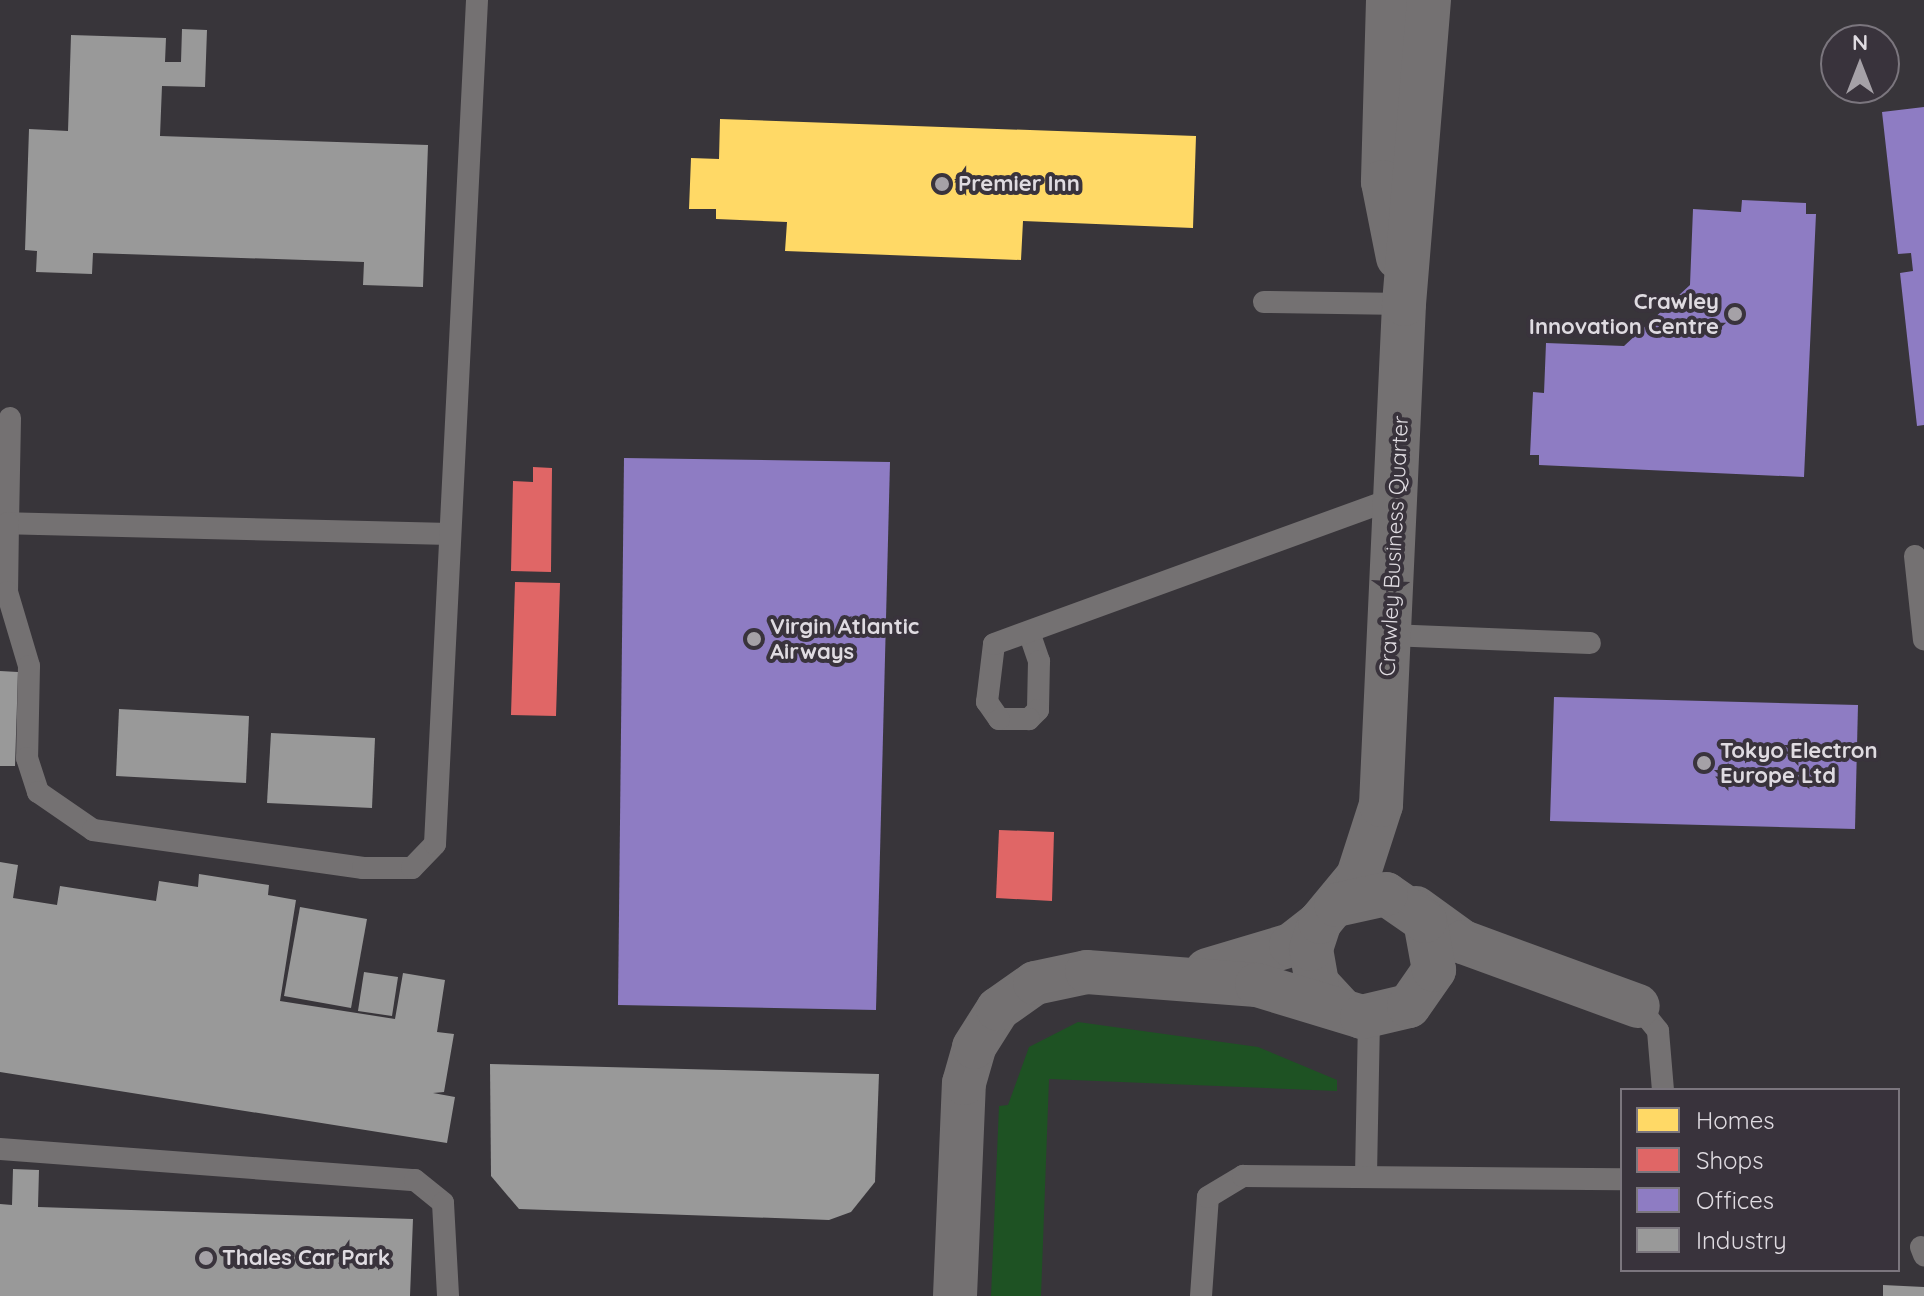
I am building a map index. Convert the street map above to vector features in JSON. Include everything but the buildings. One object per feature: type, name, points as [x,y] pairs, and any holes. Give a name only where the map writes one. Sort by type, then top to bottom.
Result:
[{"type":"street","name":"Crawley Business Quarter","points":[[1388,0],[1383,182],[1404,304]]},
{"type":"street","name":"Crawley Business Quarter","points":[[1354,1012],[1313,971],[1328,914],[1366,857],[1382,789],[1404,304],[1429,0]]},
{"type":"street","name":"Crawley Business Quarter","points":[[955,1296],[964,1083],[988,1022],[1021,990],[1070,973],[1177,974],[1283,989],[1354,1012],[1409,1006],[1432,977],[1434,940],[1395,869],[1382,789]]},
{"type":"street","name":"Crawley Business Quarter","points":[[1177,974],[1279,949],[1328,914],[1386,894],[1480,949],[1638,1006]]},
{"type":"lane","points":[[10,418],[7,592],[29,666],[28,765],[49,804],[93,830],[389,870],[424,860],[440,824],[450,534],[477,0]]},
{"type":"lane","points":[[1264,302],[1404,304]]},
{"type":"lane","points":[[1029,632],[1397,497]]},
{"type":"lane","points":[[8,523],[450,534]]},
{"type":"lane","points":[[1915,556],[1924,640]]},
{"type":"lane","points":[[1389,635],[1590,643]]},
{"type":"lane","points":[[1638,1006],[1658,1031],[1663,1088]]},
{"type":"lane","points":[[1354,1012],[1366,1175]]},
{"type":"lane","points":[[0,1149],[415,1180],[443,1203],[448,1296]]},
{"type":"lane","points":[[1201,1296],[1205,1205],[1221,1183],[1255,1175],[1620,1179]]},
{"type":"green space","points":[[1078,1022],[1258,1047],[1337,1080],[1337,1091],[1049,1079],[1041,1296],[991,1296],[999,1106],[1008,1105],[1029,1047]]},
{"type":"place","name":"Premier Inn","points":[[942,184]]},
{"type":"place","name":"Crawley Innovation Centre","points":[[1735,314]]},
{"type":"place","name":"Virgin Atlantic Airways","points":[[754,639]]},
{"type":"place","name":"Tokyo Electron Europe Ltd","points":[[1704,763]]},
{"type":"place","name":"Thales Car Park","points":[[206,1258]]}]
